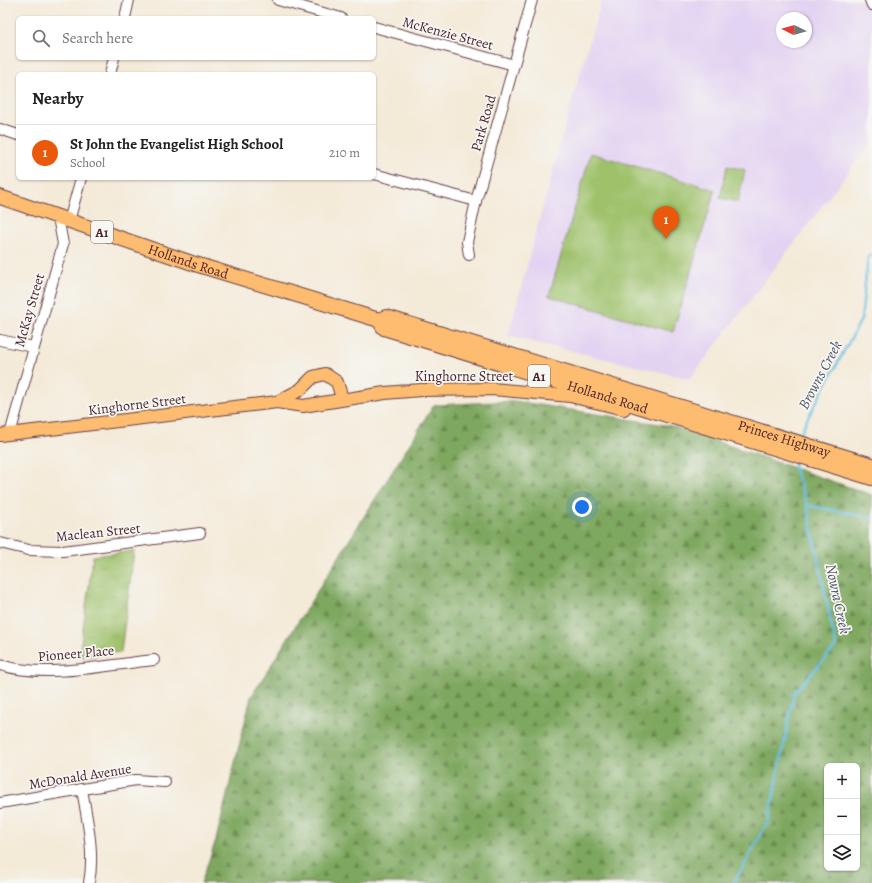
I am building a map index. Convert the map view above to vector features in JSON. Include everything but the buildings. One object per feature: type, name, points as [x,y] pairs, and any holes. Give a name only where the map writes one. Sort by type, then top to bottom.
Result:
[{"type":"highway","name":"Hollands Road","points":[[0,197],[195,264],[379,320],[386,317],[696,412]]},
{"type":"highway","name":"Hollands Road","points":[[379,320],[384,328],[702,426]]},
{"type":"highway","name":"Princes Highway","points":[[696,412],[769,441]]},
{"type":"highway","name":"Princes Highway","points":[[702,426],[769,441],[816,455],[872,466]]},
{"type":"highway","name":"Princes Highway","points":[[816,455],[872,478]]},
{"type":"main road","name":"Kinghorne Street","points":[[277,402],[300,390],[313,377],[325,374],[337,382],[342,398]]},
{"type":"main road","name":"Kinghorne Street","points":[[5,435],[277,402],[303,406],[342,398],[421,390],[492,389],[570,396],[611,405],[689,428],[702,426]]},
{"type":"street","points":[[125,16],[129,0]]},
{"type":"street","points":[[278,0],[334,16]]},
{"type":"street","name":"Park Road","points":[[469,255],[467,242],[476,201],[532,0]]},
{"type":"street","points":[[870,0],[872,5]]},
{"type":"street","name":"McKenzie Street","points":[[376,28],[514,65]]},
{"type":"street","points":[[110,72],[114,60]]},
{"type":"street","points":[[0,129],[16,134]]},
{"type":"street","points":[[376,175],[476,201]]},
{"type":"street","name":"McKay Street","points":[[5,435],[33,347],[63,244],[64,219],[80,180]]},
{"type":"street","points":[[0,340],[33,347]]},
{"type":"street","name":"Maclean Street","points":[[0,543],[34,551],[63,551],[200,534]]},
{"type":"street","name":"Pioneer Place","points":[[0,665],[16,670],[42,672],[154,660]]},
{"type":"street","name":"McDonald Avenue","points":[[0,803],[136,780],[165,782]]},
{"type":"street","points":[[82,790],[91,850],[92,871],[89,883]]},
{"type":"shaded area","points":[[602,0],[872,0],[872,141],[690,379],[508,336],[572,100]]},
{"type":"green space","points":[[591,153],[715,190],[673,332],[549,296]]},
{"type":"green space","points":[[727,166],[745,170],[738,202],[720,198]]},
{"type":"green space","points":[[515,401],[672,426],[872,495],[872,883],[201,883],[216,840],[251,697],[434,405]]},
{"type":"green space","points":[[134,551],[121,652],[79,657],[93,556]]},
{"type":"waterway","name":"Browns Creek","points":[[799,438],[805,423],[861,320],[868,257],[872,255]]},
{"type":"waterway","name":"Browns Creek","points":[[795,458],[794,467],[807,505]]},
{"type":"waterway","name":"Nowra Creek","points":[[734,883],[769,820],[794,693],[836,646],[807,505],[872,518]]},
{"type":"place","name":"St John the Evangelist High School","points":[[666,239]]}]
